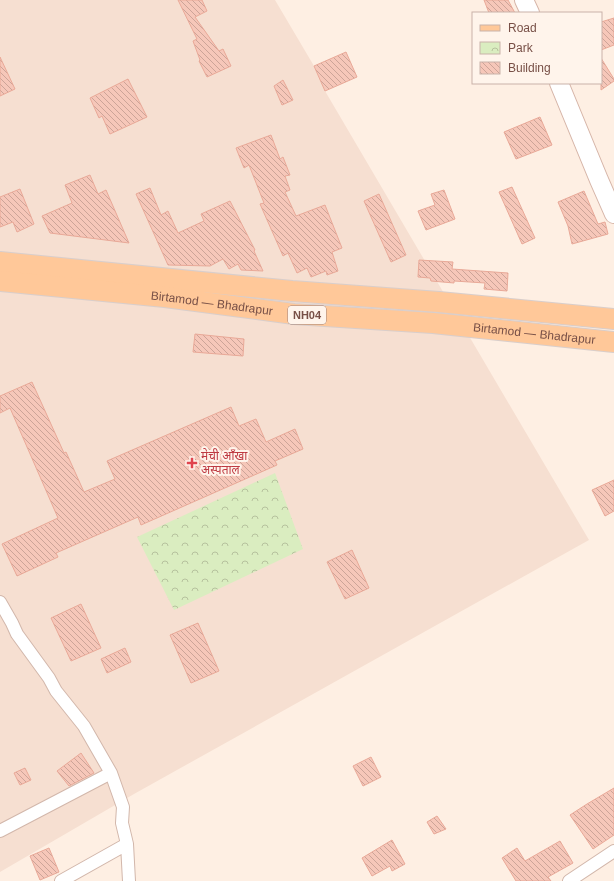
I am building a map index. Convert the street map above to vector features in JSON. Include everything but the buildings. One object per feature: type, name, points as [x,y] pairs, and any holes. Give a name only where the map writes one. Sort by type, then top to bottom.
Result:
[{"type":"main road","name":"Birtamod — Bhadrapur","points":[[0,262],[168,288],[294,314],[433,323],[614,342]]},
{"type":"main road","name":"Birtamod — Bhadrapur","points":[[0,281],[168,288],[292,291],[438,302],[614,319]]},
{"type":"street","points":[[524,0],[530,12]]},
{"type":"street","points":[[559,84],[614,214]]},
{"type":"street","points":[[0,602],[17,634],[49,678],[56,691],[84,726],[111,773],[122,808],[122,823],[127,844],[129,881]]},
{"type":"street","points":[[0,831],[111,773]]},
{"type":"street","points":[[61,881],[127,844]]},
{"type":"street","points":[[569,881],[614,851]]},
{"type":"shaded area","points":[[0,0],[275,0],[314,66],[325,91],[589,540],[134,794],[0,872]]},
{"type":"green space","points":[[275,473],[303,549],[174,610],[137,537]]},
{"type":"place","name":"मेची आँखा अस्पताल","points":[[192,463]]}]
